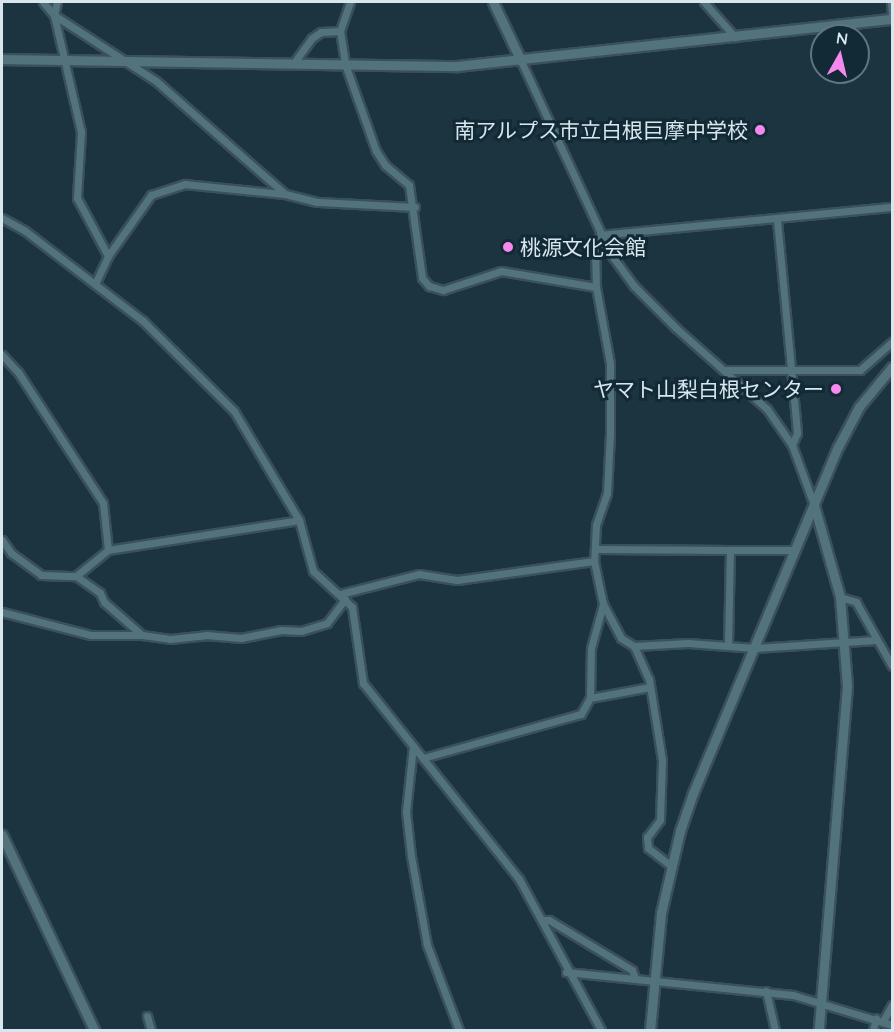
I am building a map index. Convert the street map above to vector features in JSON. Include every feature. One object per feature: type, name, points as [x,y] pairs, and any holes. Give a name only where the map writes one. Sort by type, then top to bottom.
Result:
[{"type":"street","points":[[43,2],[54,15],[127,61],[203,118],[222,141],[285,194]]},
{"type":"street","points":[[57,2],[54,15],[81,132],[77,198],[108,256]]},
{"type":"street","points":[[350,2],[340,31],[345,64],[376,151],[385,165],[409,185],[415,207],[422,278],[429,286],[443,290],[501,271],[596,287]]},
{"type":"street","points":[[493,2],[600,235],[634,286],[767,409],[792,445],[814,505],[840,597],[846,642],[848,686],[819,1030]]},
{"type":"street","points":[[704,2],[735,37]]},
{"type":"street","points":[[891,2],[892,14]]},
{"type":"street","points":[[2,59],[457,66],[521,61],[892,19]]},
{"type":"street","points":[[293,64],[312,38],[321,32],[340,31]]},
{"type":"street","points":[[95,284],[108,256],[151,195],[184,184],[285,194],[317,202],[415,207]]},
{"type":"street","points":[[600,235],[777,220],[892,207]]},
{"type":"street","points":[[2,218],[143,321],[234,411],[299,520],[313,571],[352,607],[363,683],[483,830],[542,920],[566,972],[601,1030]]},
{"type":"street","points":[[777,220],[797,433],[792,445]]},
{"type":"street","points":[[600,235],[595,246],[596,287],[610,363],[610,424],[607,493],[596,525],[594,561],[603,603],[621,638],[634,646],[754,648],[876,640]]},
{"type":"street","points":[[725,370],[792,373],[860,370],[892,342]]},
{"type":"street","points":[[2,355],[18,372],[103,504],[108,550]]},
{"type":"street","points":[[650,1030],[653,980],[671,866],[693,793],[848,427],[892,367]]},
{"type":"street","points":[[76,576],[108,550],[299,520]]},
{"type":"street","points":[[2,540],[11,553],[41,574],[76,576],[100,593],[105,602],[142,635]]},
{"type":"street","points":[[596,549],[794,550]]},
{"type":"street","points":[[728,646],[730,550]]},
{"type":"street","points":[[2,612],[91,635],[142,635],[170,639],[301,631],[327,623],[342,597],[418,574],[457,580],[594,561]]},
{"type":"street","points":[[840,597],[856,602],[892,666]]},
{"type":"street","points":[[423,758],[581,714],[590,698],[591,648],[603,603]]},
{"type":"street","points":[[634,646],[650,687],[662,760],[660,820],[647,837],[648,848],[671,866]]},
{"type":"street","points":[[590,698],[650,687]]},
{"type":"street","points":[[413,746],[406,811],[411,856],[427,945],[459,1030]]},
{"type":"street","points":[[2,835],[94,1030]]},
{"type":"street","points":[[542,920],[549,920],[632,970],[635,978]]},
{"type":"street","points":[[566,972],[766,991],[821,1002],[892,1025]]},
{"type":"street","points":[[766,991],[775,1030]]},
{"type":"street","points":[[873,1030],[892,1005]]},
{"type":"street","points":[[147,1016],[151,1030]]},
{"type":"place","name":"南アルプス市立白根巨摩中学校","points":[[760,130]]},
{"type":"place","name":"桃源文化会館","points":[[508,247]]},
{"type":"place","name":"ヤマト山梨白根センター","points":[[836,389]]}]
